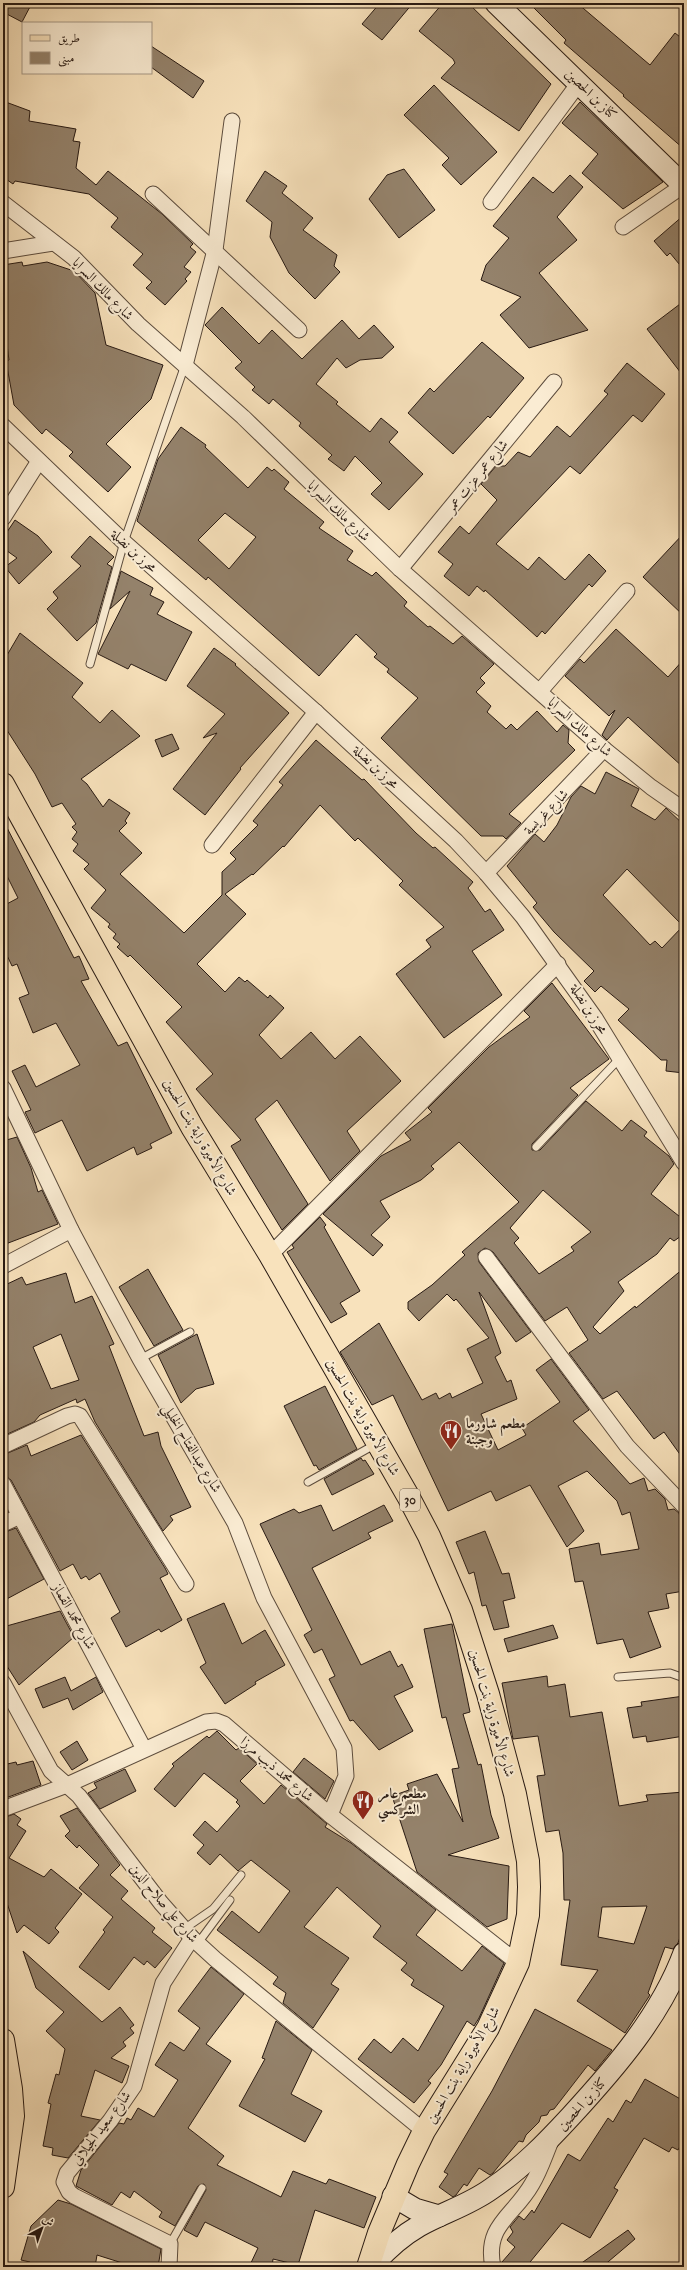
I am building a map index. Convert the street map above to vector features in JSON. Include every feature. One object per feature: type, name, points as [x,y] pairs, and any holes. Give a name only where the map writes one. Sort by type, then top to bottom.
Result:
[{"type":"main road","name":"شارع الأميرة راية بنت الحسين","points":[[3,784],[192,1127],[270,1255],[378,1443],[429,1536],[458,1602],[505,1752],[523,1832],[529,1880],[528,1915],[518,1963],[488,2028],[424,2132],[393,2196],[370,2267]]},
{"type":"main road","points":[[3,2187],[13,2116],[4,2052]]},
{"type":"street","name":"كناز بن الحصين","points":[[496,3],[684,186]]},
{"type":"street","points":[[491,202],[579,83]]},
{"type":"street","points":[[185,365],[215,250],[232,121]]},
{"type":"street","points":[[623,227],[684,186]]},
{"type":"street","points":[[153,194],[215,250],[299,330]]},
{"type":"street","name":"شارع مالك السرايا","points":[[3,203],[53,244],[74,258],[138,324],[185,365],[400,569],[604,749],[651,787],[684,810]]},
{"type":"street","points":[[3,251],[53,244]]},
{"type":"street","name":"شارع عمر عزت عمر","points":[[400,569],[554,382]]},
{"type":"street","name":"محرز بن نضلة","points":[[3,426],[124,542],[316,712],[456,841],[486,873],[523,917],[558,964],[620,1058],[684,1163]]},
{"type":"street","points":[[5,508],[39,461]]},
{"type":"street","points":[[540,691],[627,591]]},
{"type":"street","points":[[212,845],[316,712]]},
{"type":"street","name":"شارع غريسة","points":[[486,873],[604,749]]},
{"type":"street","points":[[270,1255],[558,964]]},
{"type":"street","name":"شارع عبدالفتاح الخليلي","points":[[3,1088],[71,1230],[140,1359],[235,1522],[264,1598],[344,1748],[346,1776],[330,1815]]},
{"type":"street","points":[[3,1266],[71,1230]]},
{"type":"street","points":[[486,1257],[627,1446],[684,1506]]},
{"type":"street","points":[[3,1446],[67,1416],[75,1414],[80,1416],[186,1584]]},
{"type":"street","name":"شارع محمد القماز","points":[[3,1484],[144,1749]]},
{"type":"street","points":[[3,1524],[20,1516]]},
{"type":"street","name":"شارع علي صلاح الدين","points":[[3,1683],[51,1771],[79,1796],[112,1840],[191,1937],[215,1959],[424,2132]]},
{"type":"street","name":"شارع محمد ذيب مرزا","points":[[3,1810],[67,1785],[206,1722],[216,1721],[224,1724],[330,1815],[518,1963]]},
{"type":"street","name":"شارع سعيد الجيلاني","points":[[170,2244],[74,2196],[69,2192],[64,2182],[67,2173],[110,2121],[134,2086],[163,1983],[191,1937]]},
{"type":"street","name":"كناز بن الحصين","points":[[370,2267],[399,2239],[439,2216],[475,2200],[493,2189],[554,2135],[620,2062],[672,1981],[684,1953]]},
{"type":"street","points":[[493,2267],[490,2255],[493,2236],[532,2184],[554,2135]]},
{"type":"street","points":[[393,2196],[415,2209],[439,2216]]},
{"type":"street","points":[[169,2267],[170,2244]]},
{"type":"lane","points":[[90,664],[124,542],[185,365]]},
{"type":"lane","points":[[536,1147],[620,1058]]},
{"type":"lane","points":[[140,1359],[190,1332]]},
{"type":"lane","points":[[308,1482],[378,1443]]},
{"type":"lane","points":[[618,1677],[670,1673],[684,1678]]},
{"type":"lane","points":[[191,1937],[241,1875]]},
{"type":"lane","points":[[191,1937],[230,1900]]},
{"type":"lane","points":[[170,2244],[202,2188]]},
{"type":"building","points":[[3,3],[32,3],[22,22],[3,12]]},
{"type":"building","points":[[380,3],[413,3],[382,40],[362,24]]},
{"type":"building","points":[[443,3],[468,3],[551,84],[519,131],[441,78],[455,63],[453,59],[419,31]]},
{"type":"building","points":[[529,3],[577,3],[650,65],[675,33],[684,40],[684,149],[564,43],[566,40]]},
{"type":"building","points":[[152,47],[204,81],[193,98],[152,68]]},
{"type":"building","points":[[434,85],[497,152],[461,185],[442,165],[449,158],[404,115]]},
{"type":"building","points":[[3,101],[30,111],[29,121],[76,129],[73,141],[80,142],[76,168],[96,185],[108,171],[162,214],[193,244],[190,247],[196,252],[184,267],[191,272],[185,279],[187,281],[165,305],[146,288],[152,282],[133,265],[143,254],[111,227],[118,218],[89,194],[15,181],[13,184],[3,177]]},
{"type":"building","points":[[580,102],[663,182],[623,209],[582,173],[598,154],[562,123]]},
{"type":"building","points":[[404,169],[435,210],[399,238],[369,199],[387,175]]},
{"type":"building","points":[[265,171],[287,186],[282,193],[313,218],[303,230],[337,255],[334,266],[340,272],[315,299],[289,273],[270,237],[272,222],[246,201]]},
{"type":"building","points":[[570,175],[583,187],[557,217],[577,240],[539,273],[588,330],[529,348],[500,315],[521,297],[481,280],[486,265],[509,238],[493,226],[533,177],[553,193]]},
{"type":"building","points":[[684,215],[684,270],[670,253],[667,256],[654,241]]},
{"type":"building","points":[[22,262],[23,266],[47,262],[74,271],[95,293],[106,345],[163,365],[151,399],[106,444],[131,467],[108,492],[69,456],[73,452],[46,429],[42,434],[14,405],[6,361],[9,360],[3,314],[3,265]]},
{"type":"building","points":[[684,301],[684,377],[647,329]]},
{"type":"building","points":[[222,307],[259,344],[272,330],[302,359],[342,320],[359,339],[374,325],[394,347],[382,358],[360,360],[346,368],[337,358],[316,384],[338,402],[336,404],[370,432],[381,418],[398,432],[389,442],[423,474],[389,510],[371,494],[382,483],[355,456],[344,471],[328,459],[332,455],[299,426],[301,423],[273,399],[269,404],[252,390],[255,387],[235,368],[242,362],[205,325]]},
{"type":"building","points":[[482,342],[524,378],[490,418],[488,416],[453,454],[408,413],[430,388],[434,392]]},
{"type":"building","points":[[627,363],[665,394],[642,422],[633,415],[580,474],[570,466],[496,544],[528,570],[539,557],[565,580],[589,554],[606,571],[592,587],[589,584],[545,634],[542,631],[537,637],[485,590],[484,592],[477,586],[469,596],[444,576],[453,564],[438,552],[460,526],[469,534],[497,500],[481,484],[496,466],[505,466],[518,452],[530,457],[557,426],[570,437],[608,394],[604,391]]},
{"type":"building","points":[[181,427],[206,445],[205,447],[248,488],[267,467],[272,471],[274,469],[289,482],[284,489],[324,522],[319,528],[353,551],[347,560],[372,576],[376,572],[407,602],[404,606],[428,627],[430,626],[453,644],[462,636],[494,664],[480,678],[485,683],[476,692],[491,706],[487,712],[506,729],[511,724],[517,730],[537,711],[557,732],[563,725],[569,730],[568,743],[575,750],[509,814],[521,823],[506,839],[503,836],[481,836],[381,738],[418,698],[387,672],[389,669],[374,657],[377,654],[356,634],[319,676],[208,577],[206,580],[137,521],[158,459]],"holes":[[[225,513],[256,537],[229,569],[198,540]]]},
{"type":"building","points":[[15,520],[38,536],[52,552],[19,584],[5,567],[17,558],[3,548],[3,538]]},
{"type":"building","points":[[684,533],[684,616],[643,577]]},
{"type":"building","points":[[90,536],[114,557],[107,564],[112,567],[96,623],[77,641],[47,609],[58,598],[53,592],[81,566],[71,557]]},
{"type":"building","points":[[121,571],[153,588],[150,595],[164,602],[157,614],[192,632],[166,681],[131,664],[128,669],[98,654],[130,591],[110,609]]},
{"type":"building","points":[[616,629],[668,677],[684,659],[684,768],[628,717],[607,740],[602,735],[615,710],[609,716],[565,676],[580,659],[584,663]]},
{"type":"building","points":[[20,633],[83,683],[72,697],[100,723],[112,710],[140,736],[81,779],[87,784],[103,807],[109,799],[130,813],[125,821],[127,823],[119,831],[142,853],[120,874],[184,933],[222,895],[222,872],[236,859],[230,853],[258,825],[253,821],[283,785],[279,782],[316,740],[362,780],[364,779],[416,833],[433,848],[435,847],[473,882],[468,888],[485,912],[490,909],[504,930],[472,951],[502,995],[444,1038],[396,974],[431,947],[426,940],[444,927],[399,885],[403,881],[358,838],[355,841],[320,805],[284,847],[283,846],[253,875],[252,874],[225,894],[246,914],[197,964],[225,992],[239,977],[245,982],[247,980],[268,998],[270,995],[284,1008],[259,1035],[281,1059],[311,1032],[335,1059],[360,1036],[401,1081],[347,1131],[360,1151],[330,1181],[277,1100],[255,1119],[308,1204],[282,1230],[231,1146],[241,1140],[196,1089],[213,1074],[166,1022],[182,1007],[130,955],[128,957],[117,947],[120,944],[113,938],[116,934],[108,927],[110,924],[91,908],[106,890],[84,869],[89,864],[73,851],[78,844],[72,839],[77,832],[72,827],[76,824],[62,803],[52,807],[35,774],[3,724],[3,662]]},
{"type":"building","points":[[214,648],[236,664],[235,665],[289,713],[240,768],[241,769],[205,815],[173,789],[217,733],[203,738],[225,714],[187,686]]},
{"type":"building","points":[[172,734],[179,749],[162,757],[155,740]]},
{"type":"building","points":[[606,772],[639,789],[631,806],[655,820],[666,808],[684,825],[684,1073],[666,1071],[667,1060],[661,1060],[618,1020],[629,1009],[601,986],[595,992],[584,981],[594,971],[554,932],[533,907],[537,903],[507,866],[535,834],[544,842],[557,825],[571,797],[581,786],[595,794]],"holes":[[[627,869],[683,926],[662,948],[655,941],[650,945],[603,895]]]},
{"type":"building","points":[[3,820],[74,958],[79,956],[89,979],[81,981],[118,1046],[127,1042],[172,1133],[150,1144],[152,1148],[137,1155],[134,1147],[87,1171],[62,1120],[35,1133],[25,1112],[31,1110],[12,1071],[25,1065],[36,1087],[80,1065],[56,1023],[33,1033],[19,998],[29,994],[17,964],[12,966],[3,947],[3,906],[18,898],[3,868]]},
{"type":"building","points":[[552,983],[609,1059],[570,1088],[578,1095],[532,1144],[532,1150],[540,1150],[586,1101],[622,1131],[631,1120],[647,1132],[644,1136],[669,1156],[674,1164],[651,1194],[684,1220],[684,1234],[674,1241],[670,1238],[657,1254],[618,1282],[624,1291],[593,1327],[600,1334],[635,1306],[636,1308],[684,1268],[684,1460],[664,1432],[654,1439],[617,1391],[603,1399],[569,1353],[588,1340],[567,1307],[545,1321],[493,1252],[485,1248],[478,1253],[479,1262],[531,1332],[516,1342],[479,1292],[501,1353],[495,1357],[507,1382],[511,1380],[517,1399],[481,1414],[498,1450],[526,1435],[522,1428],[560,1402],[536,1370],[551,1359],[589,1410],[573,1421],[630,1484],[644,1478],[648,1491],[655,1489],[665,1499],[668,1510],[674,1509],[679,1513],[684,1532],[684,1591],[666,1594],[669,1608],[648,1612],[661,1647],[630,1658],[623,1639],[597,1644],[583,1581],[575,1582],[569,1549],[599,1543],[601,1555],[639,1549],[630,1512],[622,1515],[617,1501],[587,1471],[558,1486],[584,1531],[567,1547],[530,1485],[496,1501],[491,1491],[448,1511],[393,1395],[372,1405],[340,1352],[379,1323],[422,1400],[436,1393],[439,1399],[450,1393],[452,1398],[483,1383],[467,1349],[489,1338],[456,1299],[454,1301],[447,1294],[419,1321],[408,1309],[408,1302],[432,1285],[465,1255],[462,1252],[519,1202],[459,1142],[431,1166],[434,1169],[421,1180],[380,1201],[390,1217],[371,1235],[383,1245],[373,1256],[323,1214],[381,1156],[411,1140],[405,1133],[432,1112],[428,1108],[489,1047],[530,1017],[524,1011]],"holes":[[[543,1190],[591,1232],[571,1247],[574,1251],[539,1274],[514,1243],[519,1238],[510,1228]]]},
{"type":"building","points":[[17,1137],[31,1168],[38,1192],[42,1190],[58,1224],[3,1245],[3,1141]]},
{"type":"building","points":[[320,1217],[326,1225],[324,1227],[360,1291],[340,1303],[347,1314],[331,1323],[287,1252],[294,1248],[292,1245]]},
{"type":"building","points":[[148,1269],[183,1330],[154,1346],[119,1287]]},
{"type":"building","points":[[66,1273],[75,1303],[92,1296],[114,1344],[109,1346],[144,1436],[158,1432],[161,1446],[191,1507],[170,1516],[173,1520],[163,1531],[95,1422],[85,1399],[77,1403],[76,1399],[40,1415],[34,1422],[3,1436],[3,1286],[22,1277],[26,1285]],"holes":[[[61,1334],[79,1380],[51,1389],[33,1347]]]},
{"type":"building","points":[[197,1334],[214,1384],[196,1389],[181,1403],[158,1355]]},
{"type":"building","points":[[325,1386],[357,1449],[319,1470],[316,1465],[314,1466],[284,1406]]},
{"type":"building","points":[[81,1435],[165,1568],[168,1574],[160,1578],[182,1620],[161,1632],[159,1629],[126,1647],[111,1618],[120,1612],[100,1573],[89,1580],[86,1576],[81,1579],[73,1564],[60,1571],[11,1480],[3,1475],[3,1455],[27,1445],[31,1456]]},
{"type":"building","points":[[361,1458],[363,1461],[365,1460],[374,1474],[332,1495],[324,1479]]},
{"type":"building","points":[[321,1505],[333,1531],[384,1505],[393,1521],[368,1533],[371,1538],[312,1568],[361,1665],[390,1651],[398,1667],[402,1664],[413,1687],[394,1696],[413,1731],[379,1750],[353,1720],[350,1721],[329,1679],[335,1676],[322,1649],[314,1653],[304,1635],[312,1630],[260,1524],[294,1509],[299,1513]]},
{"type":"building","points":[[16,1528],[44,1579],[3,1601],[3,1533]]},
{"type":"building","points":[[485,1531],[502,1574],[509,1573],[515,1598],[503,1601],[509,1627],[494,1630],[486,1605],[482,1606],[474,1572],[469,1574],[456,1542]]},
{"type":"building","points":[[224,1603],[242,1644],[265,1630],[285,1665],[255,1682],[256,1684],[225,1704],[200,1667],[206,1663],[187,1619]]},
{"type":"building","points":[[60,1611],[74,1637],[19,1685],[3,1660],[3,1627]]},
{"type":"building","points":[[452,1624],[470,1712],[463,1714],[478,1765],[481,1764],[491,1815],[499,1838],[448,1855],[509,1866],[507,1919],[487,1927],[417,1872],[392,1796],[409,1790],[407,1784],[437,1774],[463,1822],[452,1769],[459,1768],[446,1717],[442,1718],[424,1629]]},
{"type":"building","points":[[553,1625],[558,1638],[508,1652],[504,1639]]},
{"type":"building","points":[[547,1676],[548,1687],[565,1684],[570,1717],[602,1712],[619,1806],[648,1801],[646,1795],[684,1792],[684,1926],[678,1943],[673,1949],[665,1947],[648,1993],[650,1995],[625,2033],[577,2001],[598,1970],[561,1965],[570,1900],[564,1900],[563,1853],[559,1830],[546,1832],[537,1776],[545,1775],[538,1736],[513,1739],[502,1683]],"holes":[[[647,1906],[634,1944],[598,1937],[602,1907]]]},
{"type":"building","points":[[65,1677],[71,1691],[96,1677],[103,1692],[73,1710],[68,1698],[43,1708],[35,1689]]},
{"type":"building","points":[[684,1696],[684,1736],[647,1742],[646,1736],[633,1738],[627,1708],[642,1706],[641,1702]]},
{"type":"building","points":[[217,1731],[236,1750],[239,1748],[257,1764],[240,1781],[264,1804],[281,1785],[327,1824],[325,1827],[351,1843],[436,1910],[416,1935],[462,1971],[482,1946],[504,1963],[474,2026],[467,2021],[441,2065],[428,2081],[431,2083],[414,2103],[358,2059],[374,2039],[391,2053],[403,2038],[418,2051],[444,2006],[411,1985],[414,1980],[401,1970],[407,1963],[373,1937],[381,1926],[337,1887],[304,1927],[349,1958],[331,1984],[339,1989],[313,2028],[283,2003],[286,1993],[273,1984],[278,1977],[217,1930],[232,1911],[259,1933],[290,1891],[251,1860],[238,1871],[220,1854],[210,1865],[197,1853],[204,1845],[193,1835],[205,1821],[217,1832],[240,1806],[236,1802],[238,1800],[204,1773],[175,1807],[154,1789],[174,1766],[172,1764],[207,1736],[209,1738]]},
{"type":"building","points":[[77,1741],[88,1760],[72,1770],[60,1752]]},
{"type":"building","points":[[304,1758],[334,1781],[325,1799],[293,1772]]},
{"type":"building","points":[[33,1761],[41,1785],[3,1799],[3,1765],[16,1762],[17,1765]]},
{"type":"building","points":[[125,1769],[136,1791],[100,1809],[88,1793],[97,1788],[94,1783]]},
{"type":"building","points":[[77,1808],[120,1865],[110,1875],[128,1891],[121,1899],[155,1928],[152,1932],[172,1948],[155,1968],[147,1961],[144,1965],[134,1957],[109,1990],[79,1967],[105,1932],[103,1930],[113,1917],[79,1888],[99,1865],[79,1845],[77,1848],[65,1836],[70,1831],[60,1816]]},
{"type":"building","points":[[14,1814],[21,1819],[17,1825],[26,1831],[9,1858],[44,1877],[51,1869],[82,1894],[55,1928],[59,1932],[49,1944],[24,1925],[17,1933],[3,1891],[3,1818]]},
{"type":"building","points":[[23,1951],[102,2022],[120,2007],[134,2025],[130,2028],[134,2033],[123,2042],[126,2046],[111,2058],[129,2066],[122,2083],[95,2070],[81,2116],[100,2120],[68,2158],[52,2155],[53,2148],[43,2146],[51,2104],[48,2103],[56,2074],[59,2075],[65,2049],[46,2031],[64,2012],[36,1988]]},
{"type":"building","points":[[211,1967],[244,1994],[206,2044],[231,2061],[188,2128],[224,2156],[217,2165],[281,2197],[293,2171],[326,2184],[329,2179],[376,2197],[364,2228],[315,2210],[298,2265],[273,2259],[272,2267],[249,2267],[258,2248],[205,2222],[197,2237],[184,2230],[206,2190],[204,2184],[198,2186],[175,2226],[159,2217],[162,2212],[134,2191],[130,2198],[121,2192],[112,2205],[76,2186],[81,2170],[119,2123],[124,2124],[127,2118],[131,2120],[138,2108],[154,2117],[178,2080],[155,2065],[170,2042],[184,2051],[200,2028],[178,2011]]},
{"type":"building","points":[[535,2009],[612,2050],[595,2071],[588,2065],[554,2109],[550,2110],[547,2115],[541,2116],[539,2122],[526,2135],[523,2142],[519,2141],[493,2173],[490,2175],[479,2168],[467,2186],[464,2184],[453,2197],[439,2187],[448,2174],[444,2172],[492,2091]]},
{"type":"building","points":[[276,2021],[312,2050],[291,2094],[322,2111],[305,2142],[239,2106],[265,2059],[262,2058]]},
{"type":"building","points":[[645,2079],[684,2101],[684,2139],[678,2150],[672,2147],[669,2152],[644,2138],[614,2188],[618,2190],[590,2238],[562,2223],[526,2267],[502,2267],[502,2262],[515,2247],[507,2240],[513,2232],[510,2227],[519,2216],[524,2220],[532,2210],[534,2213],[568,2154],[580,2161],[608,2118],[613,2122],[626,2100],[631,2103]]},
{"type":"building","points":[[58,2200],[71,2204],[161,2249],[158,2267],[135,2267],[97,2255],[95,2267],[28,2267],[30,2262],[21,2260],[31,2226]]},
{"type":"building","points":[[628,2230],[635,2239],[602,2267],[576,2267]]},
{"type":"place","name":"مطعم شاورما وجبنة","points":[[451,1450]]},
{"type":"place","name":"مطعم عامر الشركسي","points":[[363,1820]]}]
